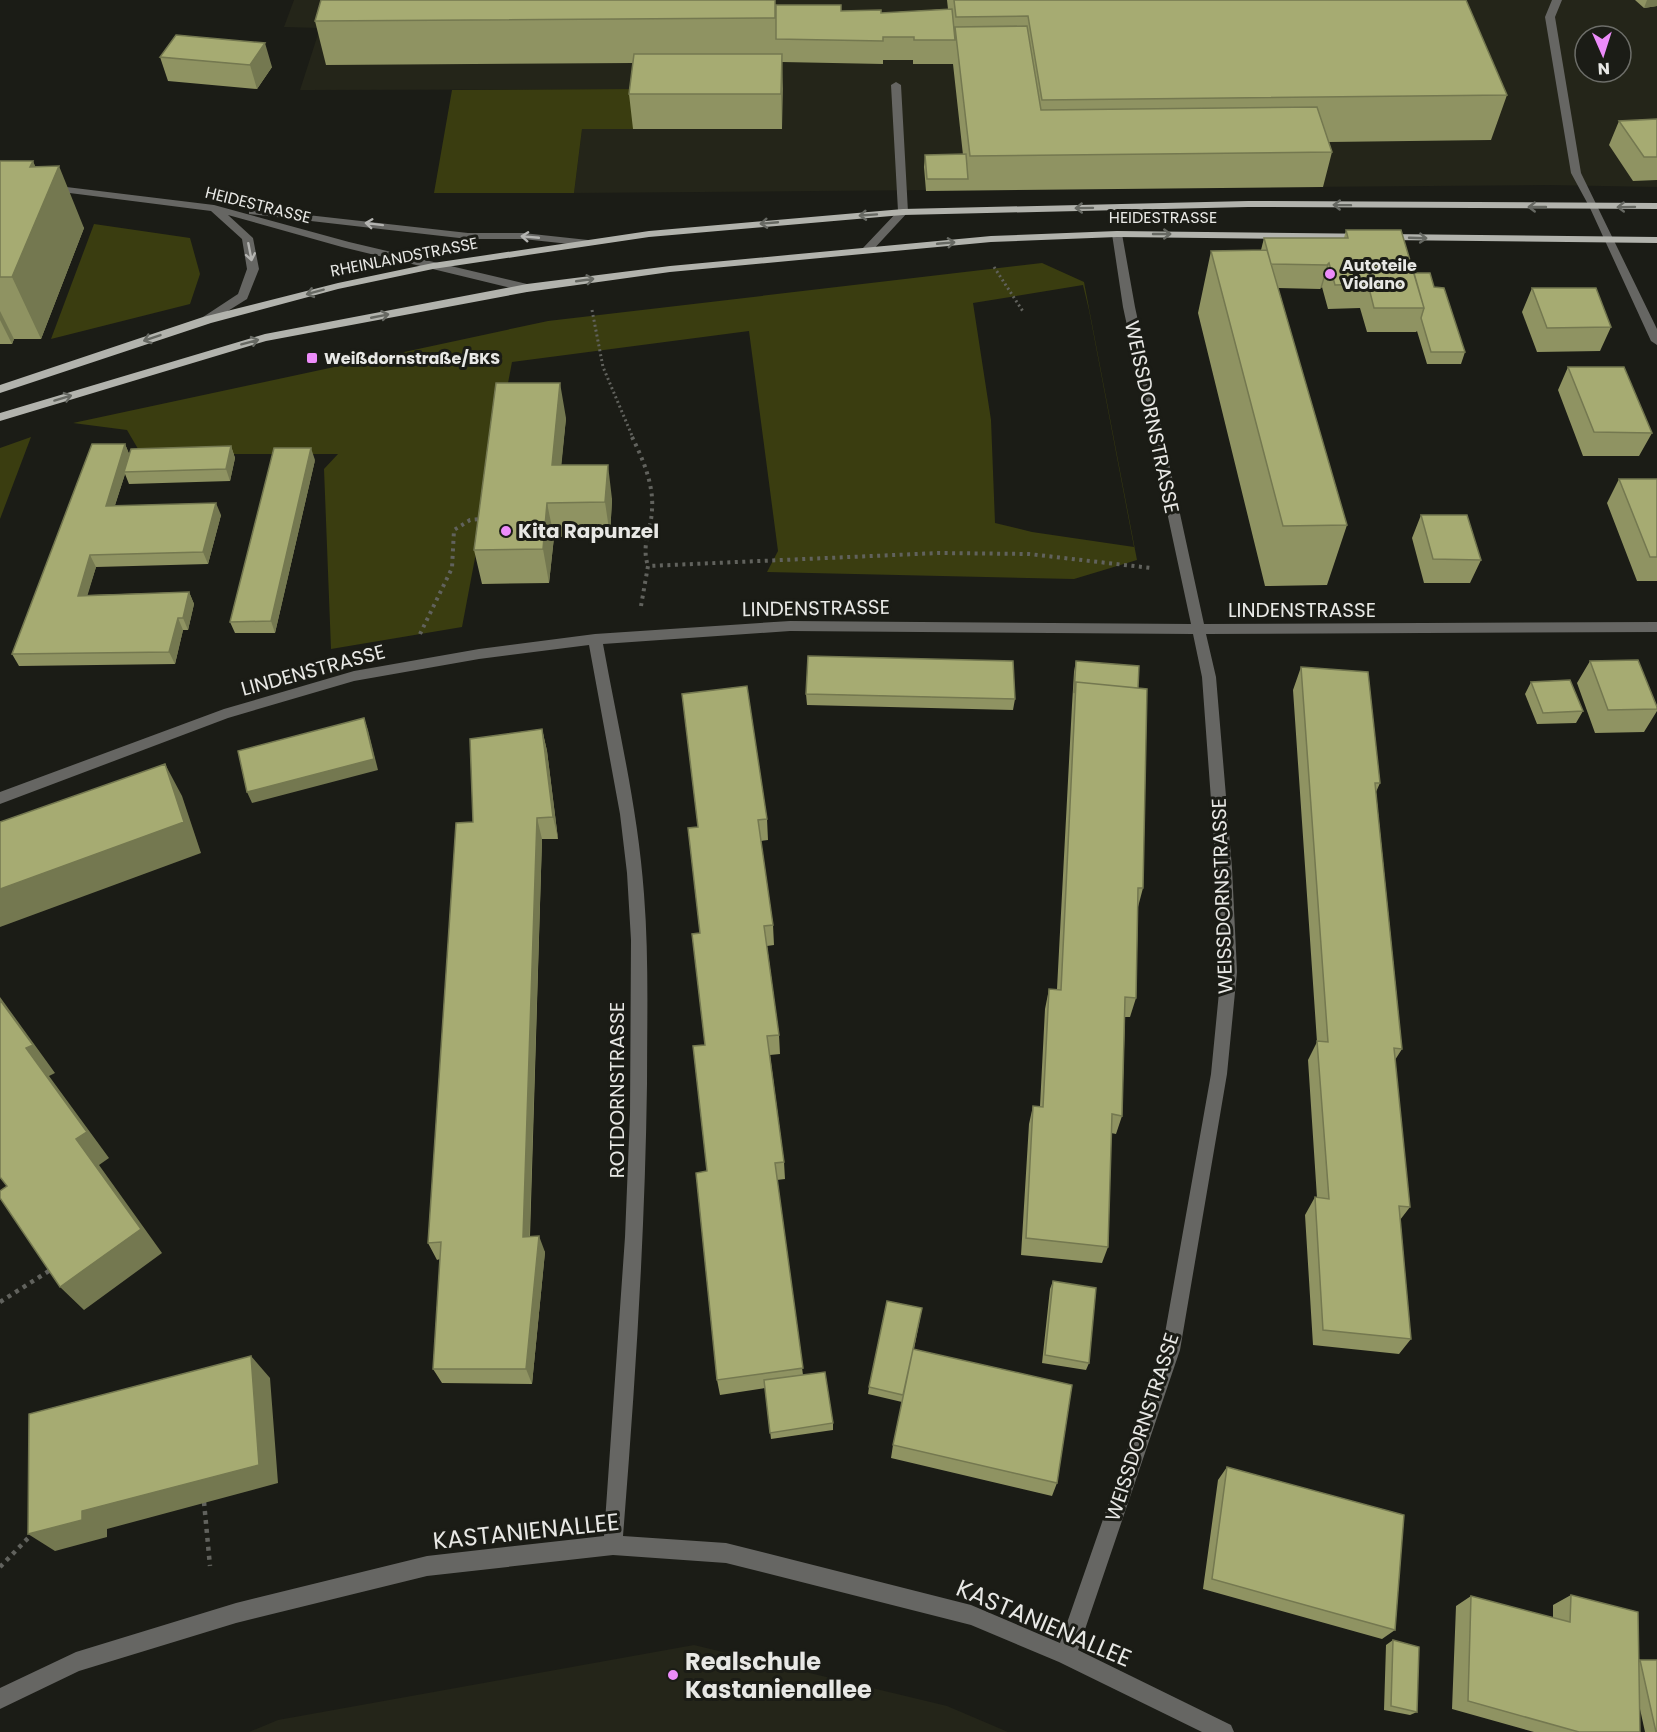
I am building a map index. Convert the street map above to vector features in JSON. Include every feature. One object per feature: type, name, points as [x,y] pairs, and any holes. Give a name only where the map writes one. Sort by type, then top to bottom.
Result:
[{"type":"main road","name":"HEIDESTRASSE","points":[[828,218],[903,212],[1248,204],[1595,208],[1657,206]]},
{"type":"main road","name":"RHEINLANDSTRASSE","points":[[0,390],[207,320],[338,286],[434,266],[649,234],[828,218]]},
{"type":"main road","name":"HEIDESTRASSE","points":[[579,281],[670,269],[991,239],[1117,234],[1657,240]]},
{"type":"main road","points":[[0,417],[265,338],[527,288],[579,281]]},
{"type":"street","points":[[1557,0],[1550,18],[1576,173],[1595,208],[1657,341]]},
{"type":"street","points":[[867,250],[903,212],[896,85]]},
{"type":"street","name":"HEIDESTRASSE","points":[[37,186],[214,208],[527,288]]},
{"type":"street","points":[[214,208],[336,219],[468,236],[523,236],[588,243]]},
{"type":"street","points":[[207,320],[243,296],[253,269],[247,238],[214,208]]},
{"type":"street","name":"WEISSDORNSTRASSE","points":[[1066,1655],[1171,1350],[1219,1074],[1229,972],[1209,677],[1129,307],[1117,234]]},
{"type":"street","name":"LINDENSTRASSE","points":[[0,798],[224,714],[354,676],[478,654],[595,639],[790,626],[1200,630],[1657,627]]},
{"type":"street","name":"ROTDORNSTRASSE","points":[[595,639],[636,874],[639,965],[639,1159],[627,1386],[613,1545]]},
{"type":"street","name":"KASTANIENALLEE","points":[[0,1699],[76,1662],[236,1612],[427,1566],[613,1545],[726,1553],[971,1615],[1066,1655],[1224,1732]]},
{"type":"path","points":[[990,262],[1024,313]]},
{"type":"path","points":[[579,281],[592,310],[598,352],[610,388],[636,438],[652,492],[650,537],[644,550],[648,566],[641,608]]},
{"type":"path","points":[[419,641],[420,633],[452,568],[454,530],[470,520],[490,518]]},
{"type":"path","points":[[648,566],[939,553],[1029,554],[1151,568]]},
{"type":"path","points":[[0,1302],[55,1267]]},
{"type":"path","points":[[204,1502],[210,1566]]},
{"type":"path","points":[[0,1567],[40,1526]]},
{"type":"shaded area","points":[[294,0],[1657,0],[1657,187],[1548,185],[574,193],[582,129],[637,89],[300,90],[320,28],[284,27]]},
{"type":"shaded area","name":"Realschule Kastanienallee","points":[[694,1645],[947,1706],[1008,1732],[249,1732],[278,1720]]},
{"type":"green space","points":[[637,89],[633,129],[582,129],[574,193],[434,193],[452,90]]},
{"type":"green space","points":[[94,224],[190,238],[200,274],[190,304],[51,339]]},
{"type":"green space","points":[[1042,263],[1084,282],[1137,560],[1074,579],[767,572],[778,551],[749,331],[512,362],[462,627],[331,649],[324,469],[338,454],[141,454],[127,430],[73,423],[548,321]],"holes":[[[1083,285],[1134,547],[1032,532],[995,523],[991,420],[973,303]]]},
{"type":"green space","points":[[31,437],[0,519],[0,448]]},
{"type":"building","points":[[321,0],[775,0],[775,18],[315,21]]},
{"type":"building","points":[[954,0],[1466,0],[1507,95],[1042,100],[1028,16],[956,17]]},
{"type":"building","points":[[776,5],[841,5],[841,11],[881,10],[881,13],[952,9],[955,40],[914,40],[914,37],[883,37],[883,41],[776,39]]},
{"type":"building","points":[[1027,26],[1041,110],[1317,107],[1332,152],[970,156],[955,27]]},
{"type":"building","points":[[176,35],[265,43],[250,65],[160,57]]},
{"type":"building","points":[[634,54],[782,54],[781,94],[629,94]]},
{"type":"building","points":[[1657,119],[1657,157],[1644,157],[1619,121]]},
{"type":"building","points":[[966,154],[968,179],[927,179],[925,155]]},
{"type":"building","points":[[0,161],[33,161],[30,167],[59,166],[12,277],[0,277]]},
{"type":"building","points":[[1346,230],[1401,230],[1424,308],[1374,308],[1368,284],[1335,285],[1329,263],[1327,265],[1271,264],[1264,238],[1348,238]]},
{"type":"building","points":[[1267,250],[1347,525],[1283,526],[1211,251]]},
{"type":"building","points":[[1414,273],[1430,273],[1434,287],[1444,288],[1465,352],[1431,352],[1421,318],[1424,308]]},
{"type":"building","points":[[1532,288],[1596,288],[1611,327],[1547,328]]},
{"type":"building","points":[[1568,367],[1624,367],[1652,433],[1594,432]]},
{"type":"building","points":[[496,383],[560,383],[552,465],[608,465],[605,502],[547,503],[543,549],[474,550]]},
{"type":"building","points":[[92,444],[125,444],[106,506],[216,503],[203,552],[90,555],[78,596],[189,592],[183,618],[178,618],[169,652],[12,654]]},
{"type":"building","points":[[231,446],[226,469],[124,472],[131,449]]},
{"type":"building","points":[[274,448],[311,448],[271,621],[230,622]]},
{"type":"building","points":[[1619,479],[1657,479],[1657,557],[1650,557]]},
{"type":"building","points":[[1421,515],[1467,515],[1481,560],[1433,559]]},
{"type":"building","points":[[808,656],[1013,661],[1015,699],[806,694]]},
{"type":"building","points":[[1638,660],[1657,709],[1608,710],[1590,661]]},
{"type":"building","points":[[1076,661],[1139,666],[1138,688],[1076,682],[1074,693]]},
{"type":"building","points":[[1301,667],[1368,672],[1380,783],[1375,783],[1402,1049],[1394,1048],[1410,1207],[1399,1206],[1411,1339],[1323,1330],[1315,1197],[1329,1199],[1317,1041],[1328,1042]]},
{"type":"building","points":[[1570,680],[1583,711],[1543,713],[1531,682]]},
{"type":"building","points":[[1076,682],[1147,689],[1143,888],[1138,888],[1136,998],[1125,997],[1122,1116],[1112,1114],[1108,1247],[1026,1238],[1033,1106],[1043,1107],[1049,989],[1061,990]]},
{"type":"building","points":[[747,686],[767,819],[758,820],[773,925],[764,926],[779,1035],[767,1036],[784,1162],[775,1163],[803,1368],[717,1380],[696,1173],[707,1171],[693,1046],[705,1045],[692,934],[700,933],[688,828],[698,827],[682,694]]},
{"type":"building","points":[[364,718],[374,759],[247,792],[238,751]]},
{"type":"building","points":[[542,729],[553,817],[537,818],[523,1237],[539,1236],[526,1369],[433,1369],[441,1242],[428,1243],[456,823],[473,822],[470,739]]},
{"type":"building","points":[[165,764],[184,822],[0,889],[0,822]]},
{"type":"building","points":[[0,1000],[33,1045],[26,1048],[87,1132],[76,1139],[141,1229],[60,1287],[0,1198],[0,1191],[7,1186],[0,1177]]},
{"type":"building","points":[[1053,1281],[1096,1288],[1089,1363],[1045,1355]]},
{"type":"building","points":[[887,1301],[922,1308],[903,1395],[869,1387]]},
{"type":"building","points":[[913,1349],[1072,1385],[1057,1483],[893,1445]]},
{"type":"building","points":[[251,1356],[259,1465],[82,1511],[82,1520],[28,1534],[29,1414]]},
{"type":"building","points":[[825,1372],[833,1423],[770,1433],[764,1380]]},
{"type":"building","points":[[1227,1467],[1404,1515],[1395,1630],[1212,1579]]},
{"type":"building","points":[[1571,1595],[1638,1612],[1640,1732],[1579,1732],[1468,1701],[1471,1596],[1570,1622]]},
{"type":"building","points":[[1393,1640],[1419,1647],[1417,1712],[1391,1706]]},
{"type":"building","points":[[1640,1660],[1657,1660],[1657,1732],[1656,1732]]},
{"type":"place","name":"Autoteile Violano","points":[[1330,274]]},
{"type":"place","name":"Weißdornstraße/BKS","points":[[312,358]]},
{"type":"place","name":"Kita Rapunzel","points":[[506,531]]},
{"type":"place","name":"Realschule Kastanienallee","points":[[673,1675]]}]
